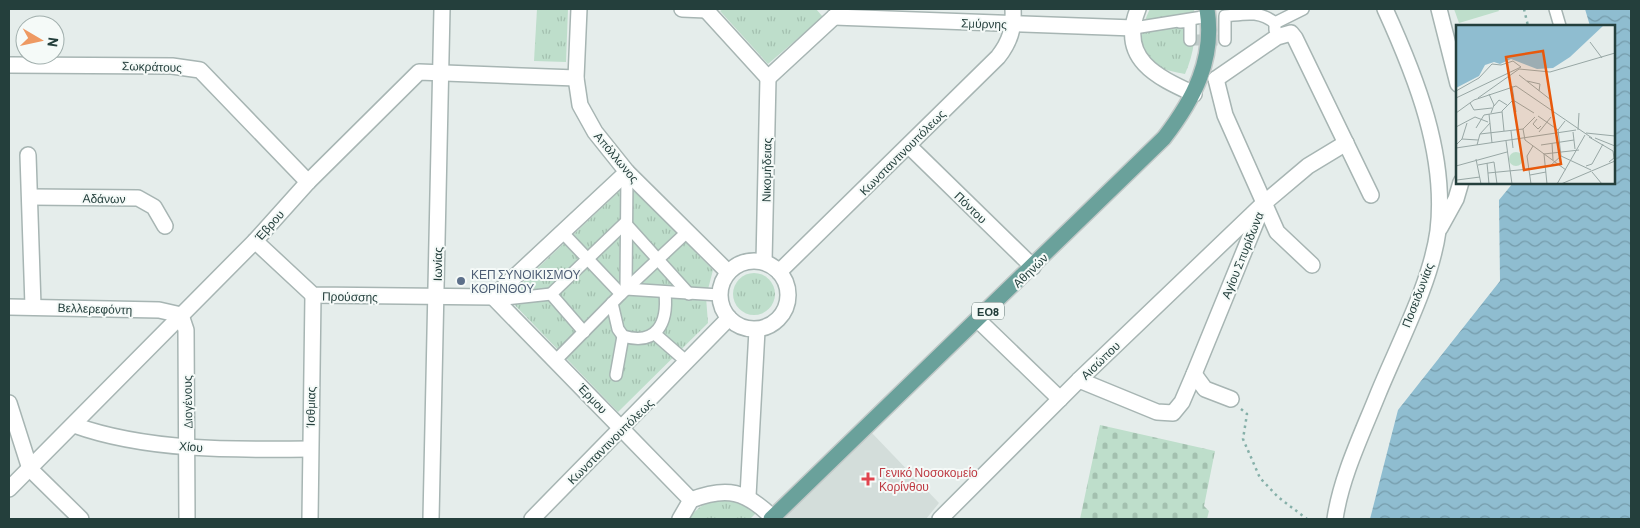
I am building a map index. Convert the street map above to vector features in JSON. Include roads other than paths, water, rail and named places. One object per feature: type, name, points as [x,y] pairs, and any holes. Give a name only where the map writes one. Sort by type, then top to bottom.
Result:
[{"type":"main road","name":"Αθηνών","points":[[772,518],[1164,138],[1194,94],[1209,77],[1208,12]]},
{"type":"street","name":"Ιωνίας","points":[[431,519],[442,9]]},
{"type":"street","name":"Απόλλωνος","points":[[579,9],[576,78],[580,105],[595,132],[627,172],[728,272]]},
{"type":"street","points":[[682,9],[707,9],[768,78],[831,13]]},
{"type":"street","points":[[1138,9],[1134,28],[1136,47],[1146,67],[1161,78],[1194,94]]},
{"type":"street","points":[[1209,77],[1303,9]]},
{"type":"street","name":"Ποσειδωνίας","points":[[1335,519],[1347,476],[1368,420],[1429,269],[1438,232],[1440,191],[1428,122],[1385,9]]},
{"type":"street","points":[[1439,9],[1456,76]]},
{"type":"street","points":[[1556,9],[1560,25]]},
{"type":"street","points":[[1176,22],[1208,12]]},
{"type":"street","name":"Σμύρνης","points":[[831,13],[1014,16],[1134,28]]},
{"type":"street","points":[[1225,40],[1225,16],[1250,13],[1266,15],[1276,30],[1291,33],[1371,195]]},
{"type":"street","name":"Κωνσταντινουπόλεως","points":[[779,272],[998,57],[1011,36],[1014,16]]},
{"type":"street","points":[[1134,28],[1190,21],[1190,40]]},
{"type":"street","name":"Σωκράτους","points":[[9,65],[172,66],[200,70],[308,182]]},
{"type":"street","name":"Έβρου","points":[[9,489],[255,241],[308,182],[419,72],[441,71],[576,78]]},
{"type":"street","name":"Αγίου Σπυρίδωνα","points":[[1079,380],[1157,412],[1173,413],[1182,402],[1263,204],[1209,77]]},
{"type":"street","name":"Νικομήδειας","points":[[764,262],[768,78]]},
{"type":"street","name":"Αισώπου","points":[[940,519],[1079,380],[1263,204],[1308,166],[1346,143]]},
{"type":"street","name":"Πόντου","points":[[909,146],[1033,267]]},
{"type":"street","points":[[28,155],[33,306]]},
{"type":"street","points":[[624,292],[627,172]]},
{"type":"street","points":[[495,298],[627,172]]},
{"type":"street","points":[[1438,232],[1456,198],[1460,184]]},
{"type":"street","name":"Αδάνων","points":[[30,197],[138,198],[154,207],[165,226]]},
{"type":"street","points":[[1263,204],[1276,232],[1312,265]]},
{"type":"street","points":[[495,298],[551,294],[625,223]]},
{"type":"street","points":[[625,223],[689,294]]},
{"type":"street","points":[[556,360],[612,302],[687,232]]},
{"type":"street","points":[[563,233],[624,292],[719,295]]},
{"type":"street","name":"Προύσσης","points":[[255,241],[313,295],[495,298]]},
{"type":"street","points":[[744,262],[764,262],[779,272],[785,281],[787,302],[777,321],[757,330],[738,326],[729,318],[722,308],[719,295],[722,282],[728,272],[744,262]]},
{"type":"street","points":[[612,302],[618,329],[623,336],[634,340],[644,339],[655,334],[665,317],[665,293]]},
{"type":"street","points":[[551,294],[584,332]]},
{"type":"street","name":"Ίσθμιας","points":[[310,519],[313,295]]},
{"type":"street","name":"Έρμου","points":[[495,298],[691,500]]},
{"type":"street","name":"Βελλερεφόντη","points":[[9,306],[158,310],[181,315]]},
{"type":"street","name":"Διογένους","points":[[181,315],[186,330],[187,519]]},
{"type":"street","name":"Κωνσταντινουπόλεως","points":[[532,519],[729,318]]},
{"type":"street","points":[[978,320],[1060,399]]},
{"type":"street","points":[[748,496],[757,330]]},
{"type":"street","points":[[655,334],[687,362]]},
{"type":"street","points":[[616,375],[623,336]]},
{"type":"street","points":[[1194,374],[1204,389],[1230,399]]},
{"type":"street","points":[[9,403],[30,469],[81,519]]},
{"type":"street","name":"Χίου","points":[[74,425],[90,431],[188,446],[250,450],[310,449]]},
{"type":"street","points":[[680,519],[691,500],[718,492],[748,496],[772,518]]},
{"type":"water","points":[[1585,9],[1631,9],[1631,519],[1370,519],[1398,410],[1500,281],[1499,200],[1512,184],[1615,184],[1615,25],[1590,25]]},
{"type":"tunnel","points":[[1190,40],[1225,40]]},
{"type":"place","name":"ΚΕΠ ΣΥΝΟΙΚΙΣΜΟΥ ΚΟΡΙΝΘΟΥ","points":[[461,281]]},
{"type":"place","name":"Γενικό Νοσοκομείο Κορίνθου","points":[[868,479]]}]
